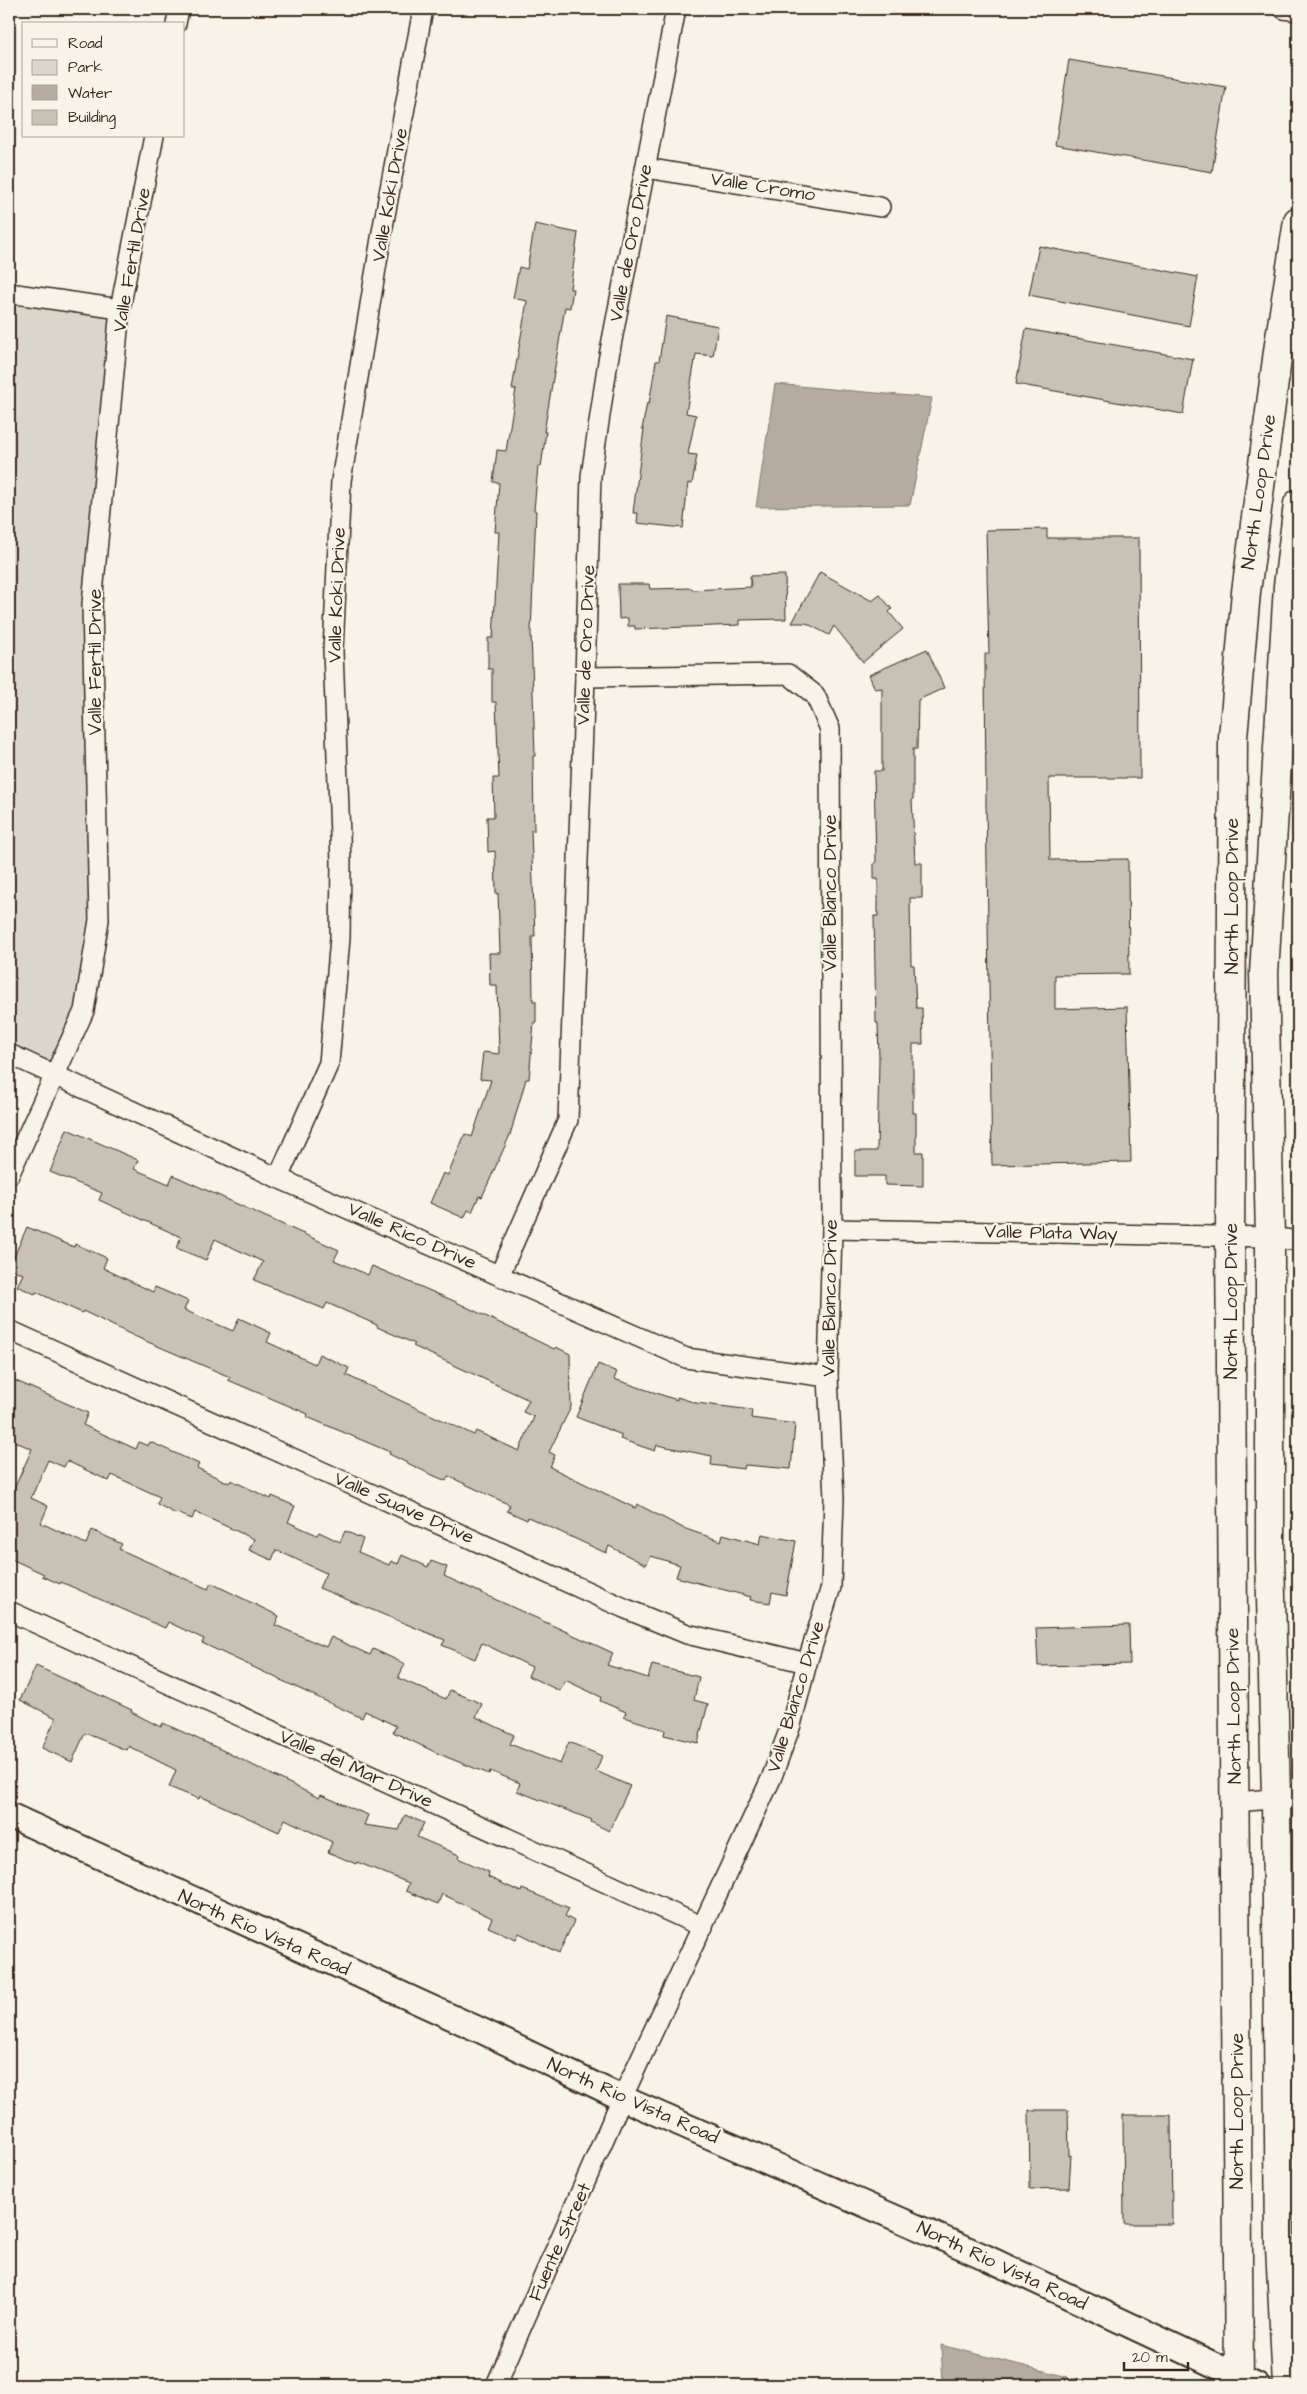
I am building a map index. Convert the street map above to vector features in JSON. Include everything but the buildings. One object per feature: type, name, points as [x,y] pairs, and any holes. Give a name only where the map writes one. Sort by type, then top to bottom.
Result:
[{"type":"main road","name":"North Loop Drive","points":[[1245,2383],[1235,1802],[1230,1236],[1234,737],[1246,592],[1289,346],[1298,221]]},
{"type":"main road","name":"North Loop Drive","points":[[1288,2385],[1280,2247],[1287,1797],[1270,1557],[1270,1236],[1264,973],[1288,586],[1298,504]]},
{"type":"street","points":[[176,22],[179,9]]},
{"type":"street","name":"Valle Koki Drive","points":[[278,1178],[329,1063],[340,938],[340,862],[333,651],[342,481],[382,232],[424,9]]},
{"type":"street","name":"Valle de Oro Drive","points":[[500,1274],[568,1120],[586,677],[591,476],[608,361],[676,9]]},
{"type":"street","points":[[1284,9],[1298,12]]},
{"type":"street","name":"Valle Fertil Drive","points":[[9,1175],[84,1011],[99,920],[92,604],[120,309],[154,138]]},
{"type":"street","name":"Valle Cromo","points":[[646,168],[880,207]]},
{"type":"street","points":[[9,293],[120,309]]},
{"type":"street","name":"Valle Blanco Drive","points":[[586,677],[788,674],[815,695],[830,729],[832,1229],[828,1377],[834,1498],[831,1587],[807,1663],[791,1725],[771,1779],[622,2098]]},
{"type":"street","name":"Valle Rico Drive","points":[[9,1054],[56,1074],[278,1178],[500,1274],[686,1358],[828,1377]]},
{"type":"street","name":"Valle Plata Way","points":[[832,1229],[1270,1236],[1298,1241]]},
{"type":"street","name":"Valle Suave Drive","points":[[9,1330],[642,1615],[688,1634],[807,1663]]},
{"type":"street","name":"Valle del Mar Drive","points":[[9,1611],[703,1927]]},
{"type":"street","points":[[1235,1802],[1287,1797]]},
{"type":"street","name":"North Rio Vista Road","points":[[9,1815],[482,2031],[622,2098],[985,2257],[1245,2383]]},
{"type":"street","name":"Fuente Street","points":[[496,2385],[622,2098]]},
{"type":"green space","points":[[9,293],[120,309],[92,604],[99,920],[84,1011],[56,1074],[9,1054]]},
{"type":"water","points":[[775,384],[932,398],[910,505],[756,507]]},
{"type":"water","points":[[941,2345],[1068,2377],[1067,2385],[943,2385]]}]
